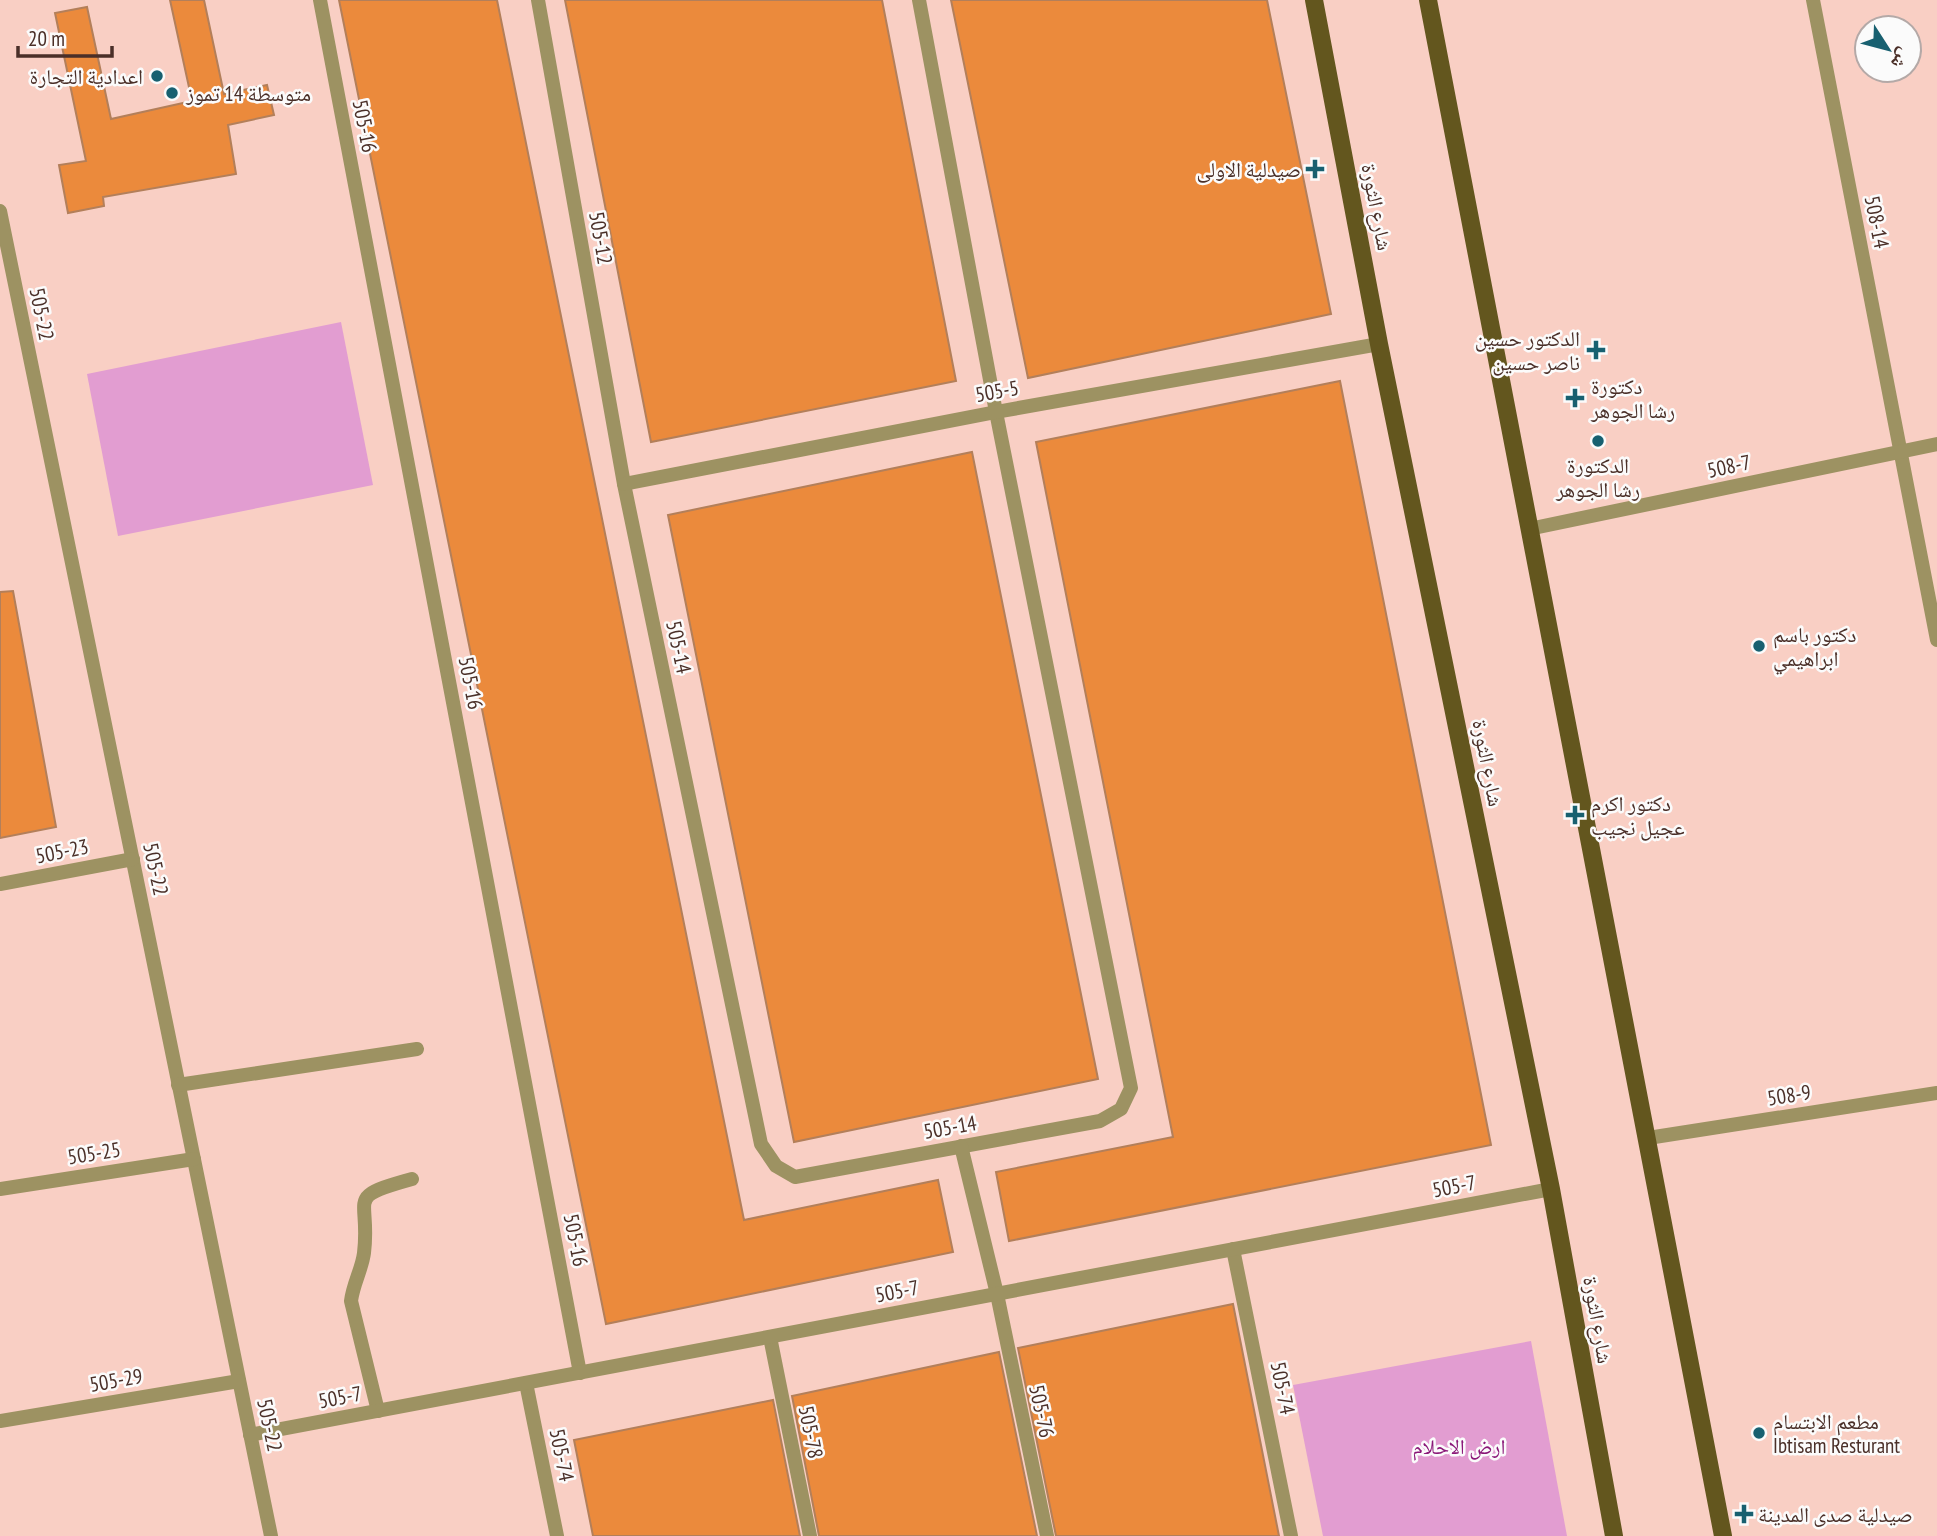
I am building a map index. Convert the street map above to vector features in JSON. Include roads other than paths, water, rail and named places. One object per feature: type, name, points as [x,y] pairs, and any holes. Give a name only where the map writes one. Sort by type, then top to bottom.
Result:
[{"type":"main road","name":"شارع الثورة","points":[[1314,0],[1379,344],[1551,1189],[1614,1536]]},
{"type":"main road","points":[[1428,0],[1724,1536]]},
{"type":"street","name":"505-16","points":[[320,0],[580,1373]]},
{"type":"street","name":"505-12","points":[[538,0],[624,484]]},
{"type":"street","points":[[919,0],[996,412]]},
{"type":"street","name":"508-14","points":[[1813,0],[1937,640]]},
{"type":"street","name":"505-22","points":[[0,211],[271,1536]]},
{"type":"street","name":"505-5","points":[[624,484],[996,412],[1379,344]]},
{"type":"street","name":"505-14","points":[[624,484],[761,1144],[776,1166],[795,1177],[1100,1121],[1121,1109],[1131,1088],[996,412]]},
{"type":"street","name":"508-7","points":[[1529,528],[1937,444]]},
{"type":"street","name":"505-23","points":[[0,884],[133,859]]},
{"type":"street","points":[[178,1084],[417,1049]]},
{"type":"street","name":"508-9","points":[[1648,1138],[1937,1093]]},
{"type":"street","name":"505-76","points":[[961,1146],[996,1294],[1047,1536]]},
{"type":"street","name":"505-25","points":[[0,1189],[194,1159]]},
{"type":"street","points":[[378,1411],[351,1301],[353,1284],[364,1254],[362,1210],[366,1198],[373,1190],[412,1179]]},
{"type":"street","name":"505-7","points":[[250,1435],[1551,1189]]},
{"type":"street","name":"505-74","points":[[1233,1249],[1291,1536]]},
{"type":"street","name":"505-78","points":[[770,1337],[810,1536]]},
{"type":"street","name":"505-29","points":[[0,1421],[239,1381]]},
{"type":"street","name":"505-74","points":[[526,1383],[557,1536]]},
{"type":"place","name":"اعدادية التجارة","points":[[157,76]]},
{"type":"place","name":"متوسطة 14 تموز","points":[[172,93]]},
{"type":"place","name":"صيدلية الاولى","points":[[1315,169]]},
{"type":"place","name":"الدكتور حسين ناصر حسين","points":[[1596,350]]},
{"type":"place","name":"دكتورة رشا الجوهر","points":[[1575,398]]},
{"type":"place","name":"الدكتورة رشا الجوهر","points":[[1598,441]]},
{"type":"place","name":"دكتور باسم ابراهيمي","points":[[1759,646]]},
{"type":"place","name":"دكتور اكرم عجيل نجيب","points":[[1575,815]]},
{"type":"place","name":"مطعم الابتسام Ibtisam Resturant","points":[[1759,1433]]},
{"type":"place","name":"صيدلية صدى المدينة","points":[[1744,1514]]},
{"type":"park label","name":"ارض الاحلام","points":[[1459,1446]]}]
